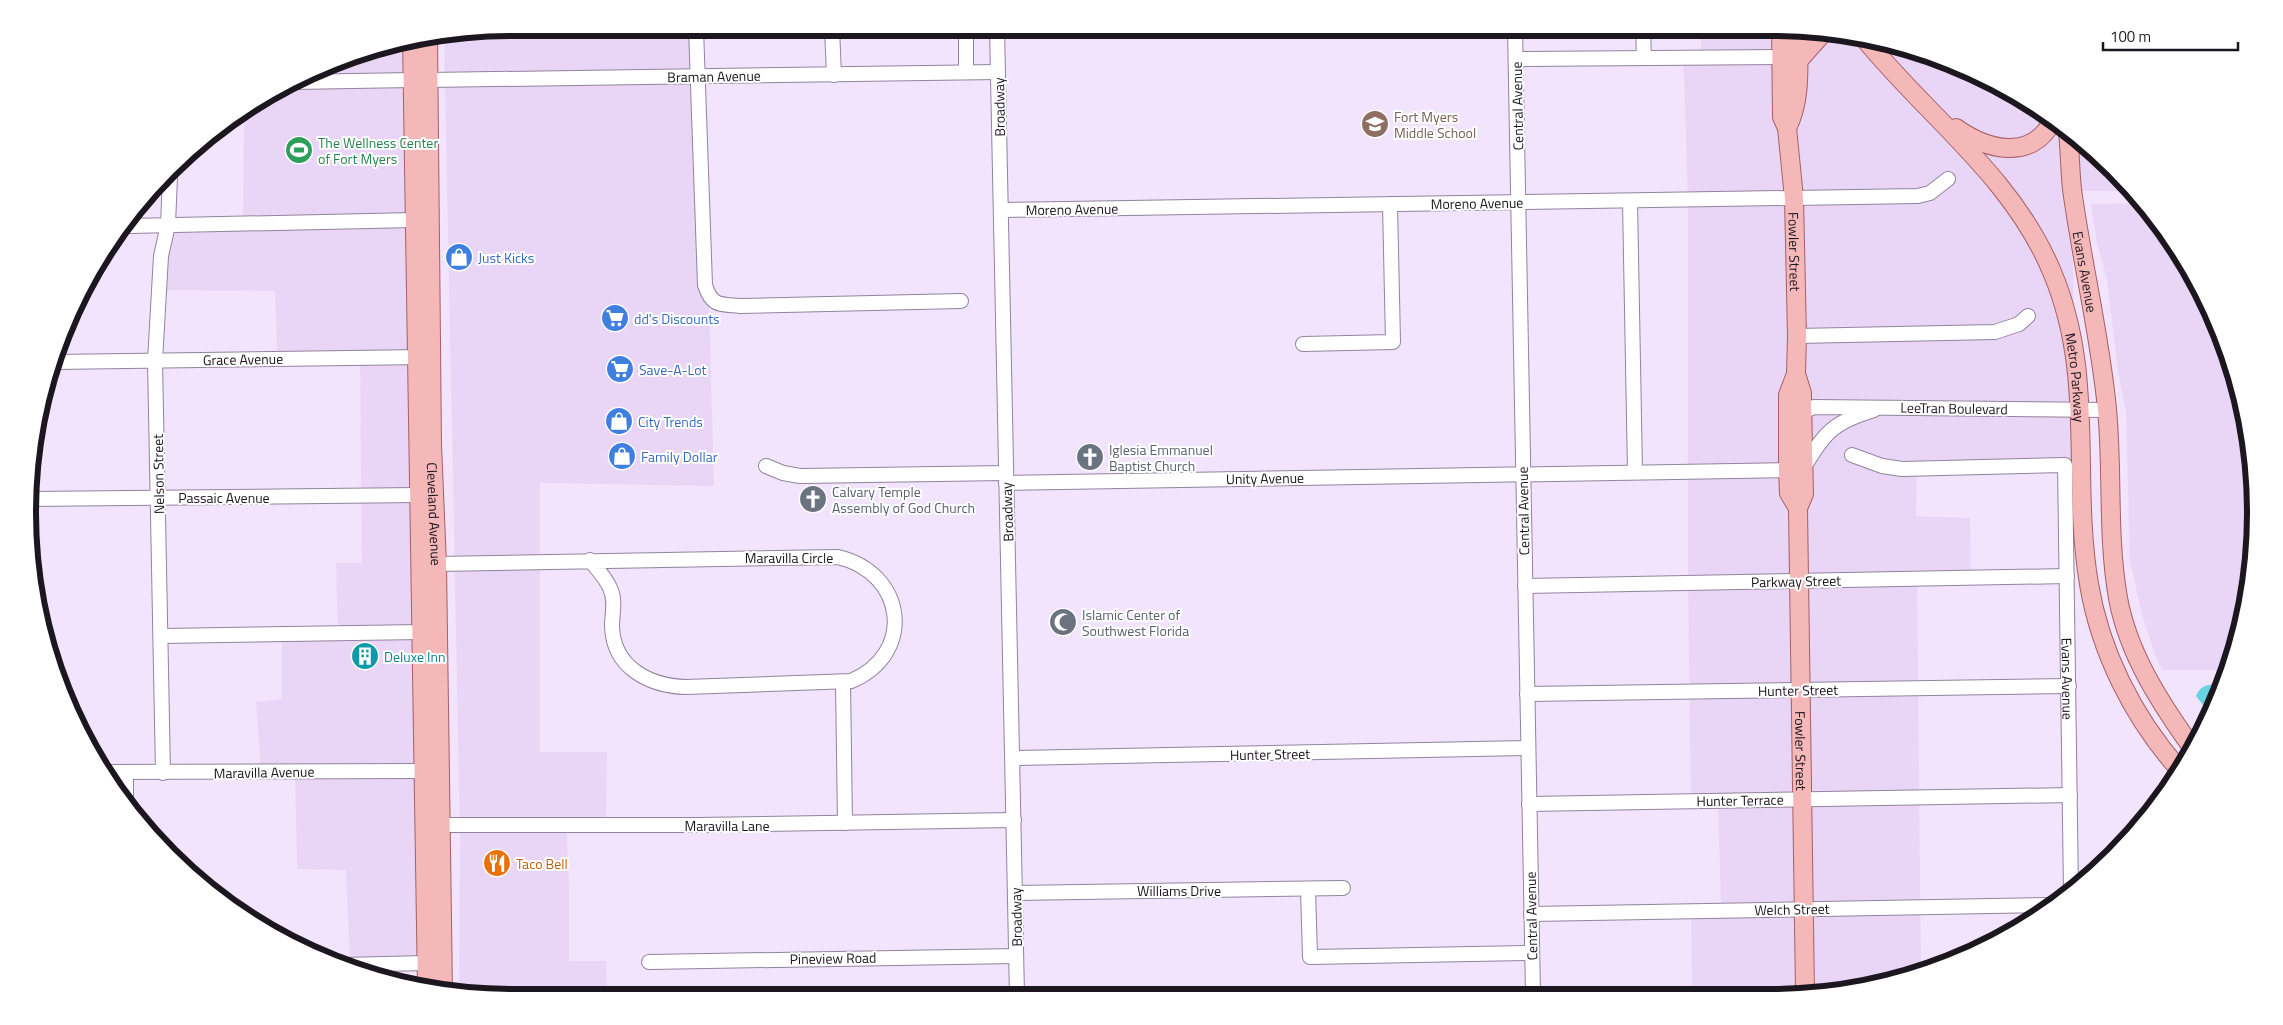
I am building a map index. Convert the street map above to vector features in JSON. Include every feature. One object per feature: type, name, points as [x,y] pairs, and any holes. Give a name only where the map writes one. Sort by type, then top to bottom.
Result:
[{"type":"main road","name":"Fowler Street","points":[[1783,36],[1789,59],[1794,198],[1796,374],[1802,393],[1795,415],[1795,470],[1804,494],[1798,508],[1798,581],[1805,988]]},
{"type":"main road","name":"Fowler Street","points":[[1789,59],[1796,37]]},
{"type":"main road","points":[[1789,59],[1816,38]]},
{"type":"main road","points":[[418,45],[421,80]]},
{"type":"main road","name":"Metro Parkway","points":[[1871,47],[1890,70],[1978,160],[2027,225],[2052,272],[2070,322],[2077,361],[2081,410],[2088,583],[2098,623],[2111,660],[2132,703],[2154,738],[2175,764]]},
{"type":"main road","name":"Cleveland Avenue","points":[[421,80],[429,117],[425,357],[419,495],[427,981]]},
{"type":"main road","name":"Cleveland Avenue","points":[[421,80],[415,220],[432,446],[437,564],[442,984]]},
{"type":"main road","points":[[1935,114],[1975,140],[2005,149],[2023,146],[2032,142],[2048,127]]},
{"type":"main road","name":"Evans Avenue","points":[[2069,142],[2072,188],[2107,410]]},
{"type":"main road","name":"Metro Parkway","points":[[2107,410],[2112,545],[2118,600],[2147,679],[2166,711],[2188,742]]},
{"type":"main road","points":[[423,778],[433,812],[440,825]]},
{"type":"main road","points":[[426,964],[438,983]]},
{"type":"street","points":[[696,36],[706,285],[709,297],[716,304],[961,302]]},
{"type":"street","points":[[832,36],[834,75]]},
{"type":"street","points":[[966,36],[966,72]]},
{"type":"street","name":"Broadway","points":[[997,36],[1017,989]]},
{"type":"street","name":"Central Avenue","points":[[1515,36],[1533,989]]},
{"type":"street","points":[[1643,36],[1644,58]]},
{"type":"street","points":[[1516,59],[1789,59]]},
{"type":"street","name":"Braman Avenue","points":[[310,82],[998,72]]},
{"type":"street","name":"Moreno Avenue","points":[[1001,210],[1918,196],[1930,193],[1948,179]]},
{"type":"street","name":"Nelson Street","points":[[163,773],[155,361],[161,256],[168,225],[170,182]]},
{"type":"street","points":[[1630,201],[1635,472]]},
{"type":"street","points":[[1302,344],[1392,342],[1390,204]]},
{"type":"street","points":[[133,226],[415,220]]},
{"type":"street","points":[[1797,336],[1995,332],[2019,324],[2028,316]]},
{"type":"street","name":"Grace Avenue","points":[[61,362],[425,357]]},
{"type":"street","points":[[1795,470],[1827,432],[1841,422],[1886,406]]},
{"type":"street","name":"LeeTran Boulevard","points":[[1795,415],[1814,407],[1886,406],[2107,410]]},
{"type":"street","name":"Evans Avenue","points":[[1852,455],[1882,466],[1902,469],[2065,465],[2071,882]]},
{"type":"street","name":"Unity Avenue","points":[[766,466],[783,473],[800,476],[1006,478],[1795,470]]},
{"type":"street","name":"Passaic Avenue","points":[[36,499],[419,495]]},
{"type":"street","name":"Maravilla Circle","points":[[437,564],[590,560],[828,556],[858,563],[876,576],[888,594],[894,613],[893,633],[887,651],[875,665],[859,678],[843,683],[686,687],[654,683],[632,669],[618,650],[613,632],[611,589],[590,560]]},
{"type":"street","name":"Parkway Street","points":[[1524,586],[2067,576]]},
{"type":"street","points":[[161,636],[421,632]]},
{"type":"street","points":[[843,683],[845,823]]},
{"type":"street","name":"Hunter Street","points":[[1527,694],[2069,686]]},
{"type":"street","name":"Hunter Street","points":[[1013,758],[1528,748]]},
{"type":"street","name":"Maravilla Avenue","points":[[114,772],[423,778]]},
{"type":"street","points":[[126,772],[126,790]]},
{"type":"street","name":"Hunter Terrace","points":[[1529,804],[2070,795]]},
{"type":"street","name":"Maravilla Lane","points":[[440,825],[538,826],[1014,820]]},
{"type":"street","name":"Williams Drive","points":[[1016,893],[1343,888]]},
{"type":"street","points":[[1308,889],[1310,957],[1532,953]]},
{"type":"street","name":"Welch Street","points":[[1531,914],[2039,905]]},
{"type":"street","name":"Pineview Road","points":[[649,962],[1016,956]]},
{"type":"street","points":[[364,965],[426,964]]},
{"type":"shaded area","points":[[512,36],[696,36],[702,213],[710,213],[709,302],[714,486],[540,483],[540,752],[607,752],[606,820],[566,822],[569,885],[569,961],[606,961],[607,989],[512,989],[459,986],[460,836],[444,41]]},
{"type":"shaded area","points":[[1701,36],[1777,36],[1777,118],[1789,198],[1800,988],[1692,989],[1691,908],[1721,908],[1718,799],[1691,798],[1688,585],[1688,200],[1683,52],[1701,52]]},
{"type":"shaded area","points":[[1824,39],[1865,45],[1975,164],[2038,254],[2065,324],[2076,469],[1917,468],[1916,516],[1970,518],[1971,577],[1917,578],[1921,964],[1863,980],[1810,987],[1801,374],[1794,130],[1802,63]]},
{"type":"shaded area","points":[[407,48],[421,963],[364,965],[350,959],[346,870],[297,869],[295,770],[261,769],[256,702],[282,699],[282,639],[338,635],[336,563],[362,563],[360,355],[277,355],[275,291],[165,290],[162,220],[243,219],[244,120],[274,100],[302,85],[320,77],[327,77],[327,74],[359,62]]},
{"type":"shaded area","points":[[1881,49],[1924,62],[1981,85],[2009,100],[2044,124],[2037,133],[2013,143],[1966,129],[1938,109]]},
{"type":"shaded area","points":[[2049,127],[2065,139],[2072,219],[2074,318],[1973,145],[1994,153]]},
{"type":"shaded area","points":[[2074,145],[2085,154],[2122,191],[2077,191]]},
{"type":"shaded area","points":[[2133,203],[2148,223],[2183,274],[2198,302],[2231,389],[2243,450],[2246,481],[2246,544],[2238,605],[2231,636],[2219,670],[2162,670],[2155,655],[2141,611],[2130,561],[2126,411],[2118,372],[2107,279],[2097,243],[2091,204]]},
{"type":"water","points":[[2214,685],[2205,707],[2196,696],[2201,689]]},
{"type":"place","name":"Fort Myers Middle School","points":[[1375,124]]},
{"type":"place","name":"The Wellness Center of Fort Myers","points":[[299,150]]},
{"type":"place","name":"Just Kicks","points":[[459,257]]},
{"type":"place","name":"dd's Discounts","points":[[615,318]]},
{"type":"place","name":"Save-A-Lot","points":[[620,369]]},
{"type":"place","name":"City Trends","points":[[619,421]]},
{"type":"place","name":"Family Dollar","points":[[622,456]]},
{"type":"place","name":"Iglesia Emmanuel Baptist Church","points":[[1090,457]]},
{"type":"place","name":"Calvary Temple Assembly of God Church","points":[[813,499]]},
{"type":"place","name":"Islamic Center of Southwest Florida","points":[[1063,622]]},
{"type":"place","name":"Deluxe Inn","points":[[365,656]]},
{"type":"place","name":"Taco Bell","points":[[497,863]]}]
